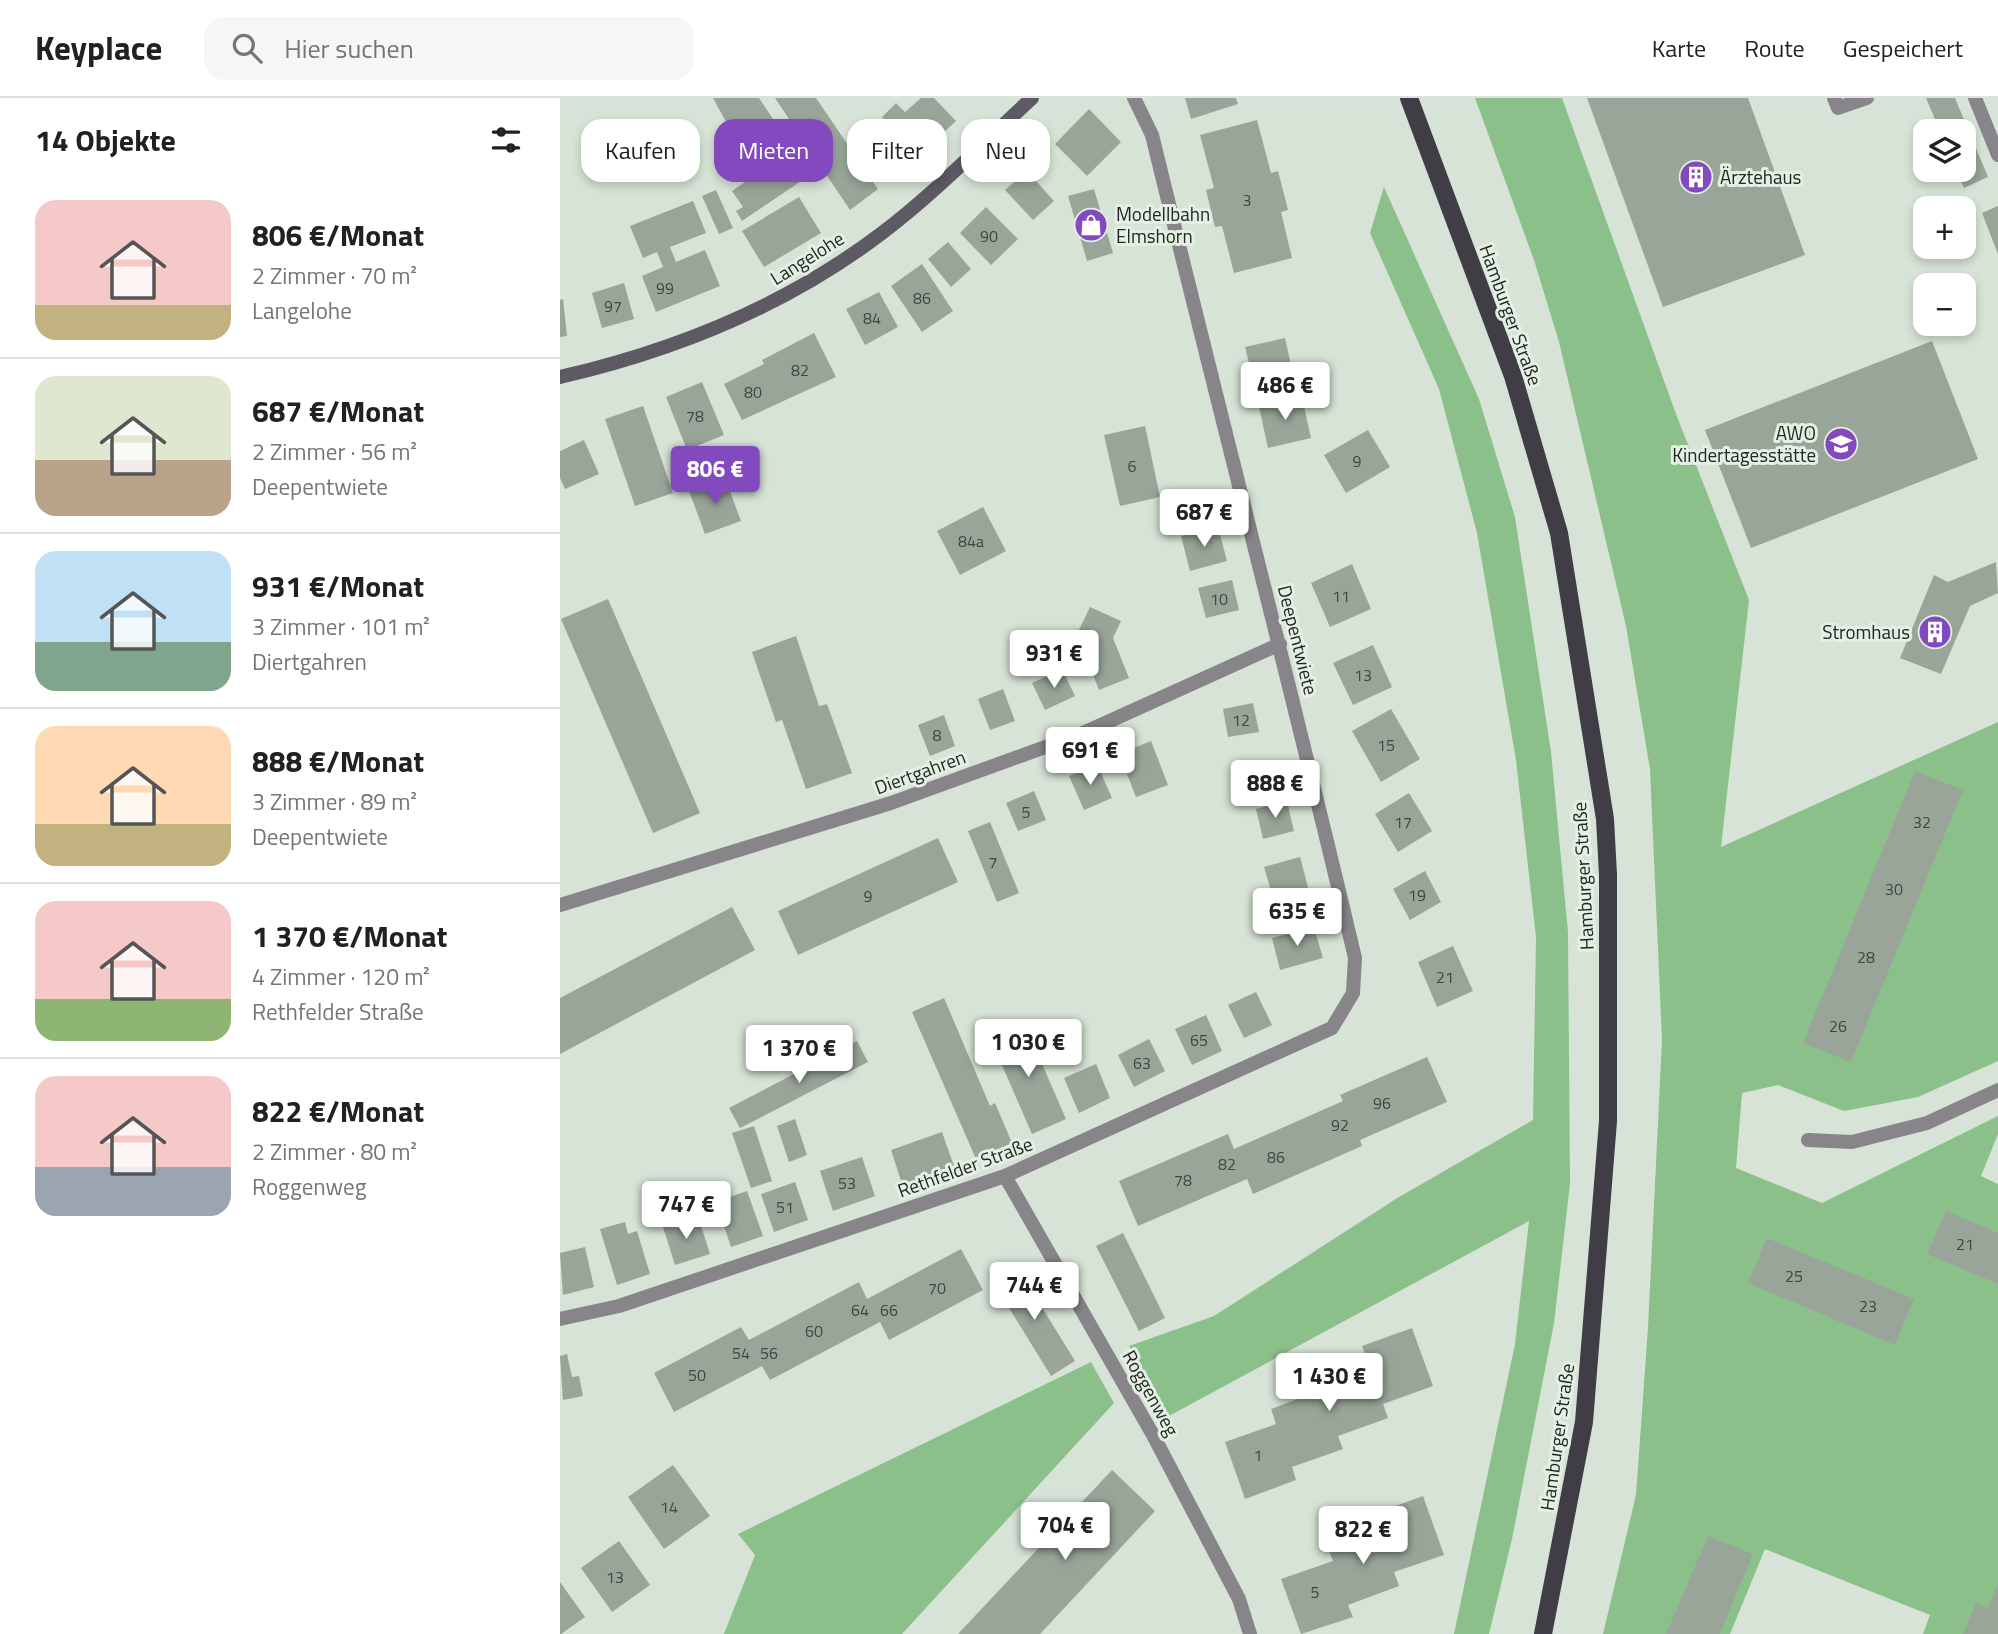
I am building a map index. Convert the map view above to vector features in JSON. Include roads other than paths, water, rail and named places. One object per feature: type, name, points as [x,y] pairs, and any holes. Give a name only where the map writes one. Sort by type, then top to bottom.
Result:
[{"type":"main road","name":"Hamburger Straße","points":[[1409,98],[1513,376],[1559,533],[1605,819],[1608,874],[1606,1148],[1584,1422],[1543,1634]]},
{"type":"street","name":"Langelohe","points":[[560,377],[610,365],[722,328],[785,295],[882,233],[1032,98]]},
{"type":"street","name":"Deepentwiete","points":[[1134,98],[1152,135],[1234,476],[1280,644],[1355,958],[1353,993]]},
{"type":"street","points":[[1834,98],[1838,108],[1867,98]]},
{"type":"street","points":[[1975,98],[1998,155]]},
{"type":"street","name":"Diertgahren","points":[[560,905],[727,856],[916,794],[1081,734],[1280,644]]},
{"type":"street","name":"Rethfelder Straße","points":[[560,1319],[620,1306],[1005,1176],[1332,1028],[1353,993]]},
{"type":"street","points":[[1808,1140],[1852,1142],[1914,1126],[1998,1090]]},
{"type":"street","name":"Roggenweg","points":[[1005,1176],[1153,1435],[1239,1599],[1250,1634]]},
{"type":"place","name":"Ärztehaus","points":[[1696,177]]},
{"type":"place","name":"Modellbahn Elmshorn","points":[[1091,225]]},
{"type":"place","name":"AWO Kindertagesstätte","points":[[1841,444]]},
{"type":"place","name":"Stromhaus","points":[[1935,632]]}]
